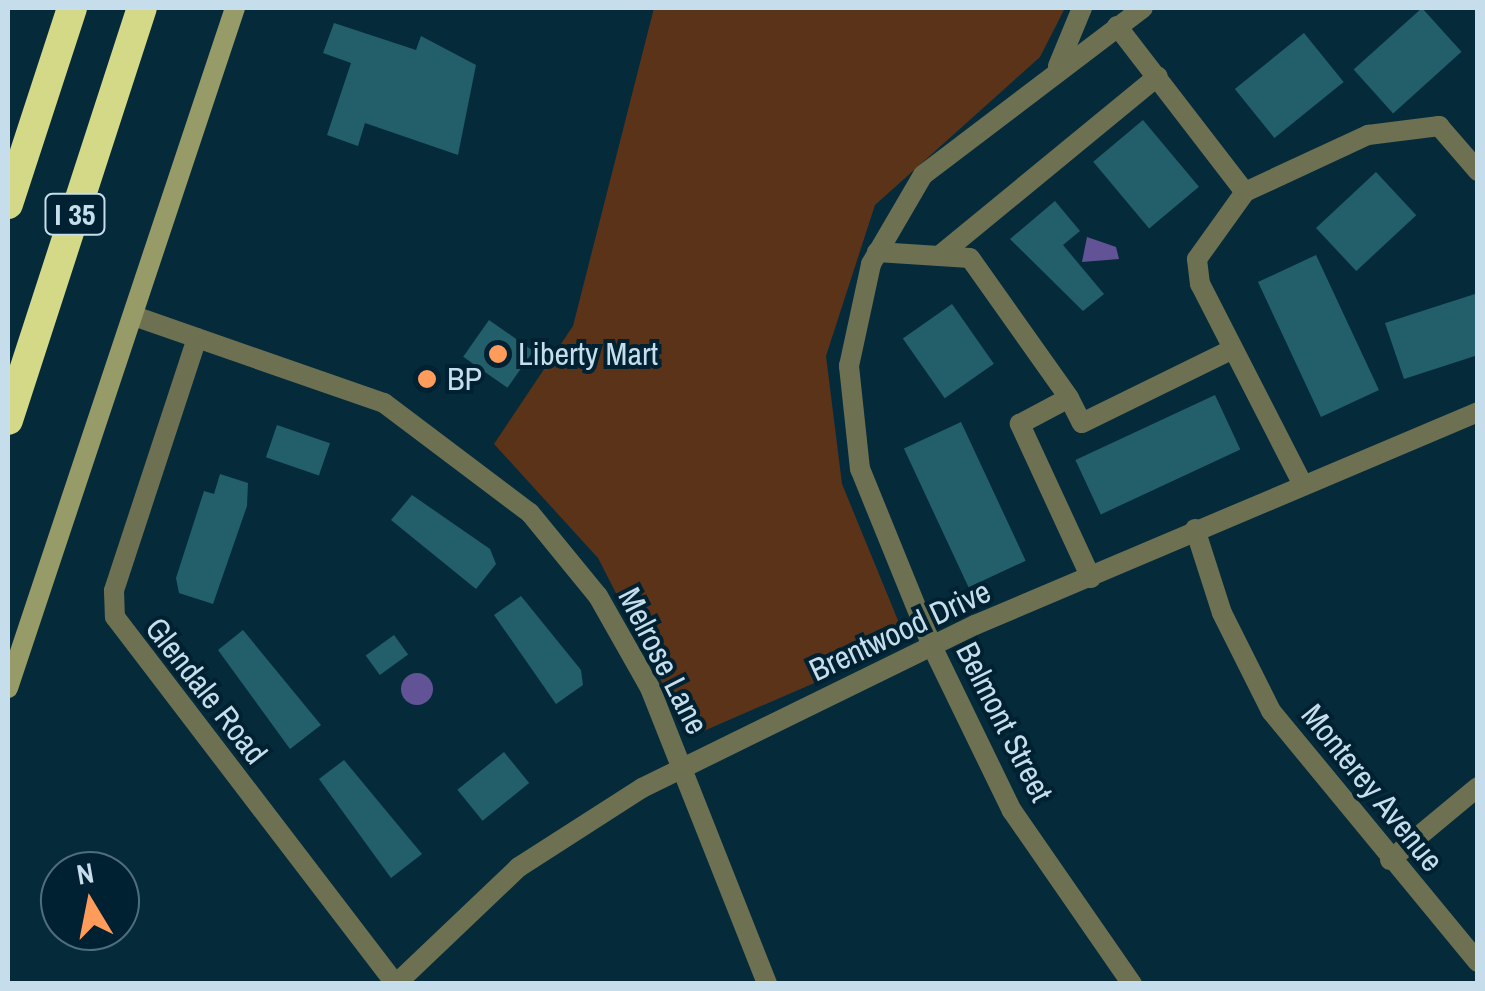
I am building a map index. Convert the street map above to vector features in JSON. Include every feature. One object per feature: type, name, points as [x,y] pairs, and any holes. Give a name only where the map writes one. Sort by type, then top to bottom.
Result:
[{"type":"highway","name":"I 35","points":[[8,204],[72,8]]},
{"type":"highway","name":"I 35","points":[[8,420],[142,8]]},
{"type":"street","points":[[8,688],[235,8]]},
{"type":"street","name":"Belmont Street","points":[[1056,70],[1082,8]]},
{"type":"street","name":"Belmont Street","points":[[1132,984],[1012,811],[932,646],[852,435],[853,331],[877,252],[923,174],[1143,8]]},
{"type":"street","points":[[1117,26],[1245,192]]},
{"type":"street","points":[[939,256],[1158,76]]},
{"type":"street","points":[[1302,483],[1200,284],[1197,259],[1245,192],[1368,134],[1426,125],[1451,132],[1478,171]]},
{"type":"street","points":[[877,252],[970,258],[1082,422],[1233,349]]},
{"type":"street","name":"Melrose Lane","points":[[134,316],[384,404],[483,470],[598,596],[683,770],[767,984]]},
{"type":"street","name":"Glendale Road","points":[[197,338],[114,591],[115,617],[396,984]]},
{"type":"street","points":[[1069,398],[1020,424],[1091,578]]},
{"type":"street","name":"Brentwood Drive","points":[[396,984],[546,847],[683,770],[932,646],[1302,483],[1478,412]]},
{"type":"street","name":"Monterey Avenue","points":[[1195,529],[1222,613],[1272,711],[1390,860],[1478,962]]},
{"type":"street","points":[[1390,860],[1478,787]]},
{"type":"shaded area","points":[[654,8],[1065,8],[1040,57],[875,205],[826,356],[842,484],[904,635],[888,651],[699,733],[674,706],[598,558],[494,444],[573,326]]},
{"type":"shaded area","points":[[1087,237],[1116,247],[1119,259],[1082,262]]},
{"type":"shaded area","points":[[417,673],[428,678],[433,689],[428,700],[417,705],[406,700],[401,689],[406,678]]},
{"type":"building","points":[[1422,8],[1461,52],[1393,113],[1354,70]]},
{"type":"building","points":[[334,23],[416,50],[421,36],[476,65],[458,155],[365,123],[358,146],[327,135],[351,63],[323,53]]},
{"type":"building","points":[[1304,33],[1344,82],[1274,138],[1235,89]]},
{"type":"building","points":[[1143,120],[1199,187],[1149,228],[1093,162]]},
{"type":"building","points":[[1376,172],[1416,215],[1356,271],[1316,228]]},
{"type":"building","points":[[1055,201],[1080,231],[1063,245],[1104,294],[1083,311],[1010,239]]},
{"type":"building","points":[[1316,255],[1379,390],[1321,417],[1258,282]]},
{"type":"building","points":[[1478,293],[1478,355],[1404,379],[1385,323]]},
{"type":"building","points":[[952,304],[994,364],[945,398],[903,338]]},
{"type":"building","name":"Liberty Mart","points":[[489,320],[533,351],[507,388],[463,357]]},
{"type":"building","points":[[1215,395],[1240,449],[1101,514],[1075,460]]},
{"type":"building","points":[[961,422],[1026,561],[969,587],[904,449]]},
{"type":"building","points":[[277,425],[330,443],[319,475],[266,457]]},
{"type":"building","points":[[220,474],[248,483],[247,506],[213,604],[179,593],[176,578],[204,491],[214,494]]},
{"type":"building","points":[[412,495],[490,549],[496,564],[476,589],[391,520]]},
{"type":"building","points":[[521,596],[581,670],[583,685],[556,704],[494,615]]},
{"type":"building","points":[[243,630],[321,725],[290,749],[218,650]]},
{"type":"building","points":[[394,635],[408,654],[380,675],[366,656]]},
{"type":"building","points":[[504,752],[529,783],[483,821],[457,790]]},
{"type":"building","points":[[344,760],[422,854],[391,878],[319,779]]},
{"type":"place","name":"Liberty Mart","points":[[498,354]]},
{"type":"place","name":"BP","points":[[427,379]]}]
